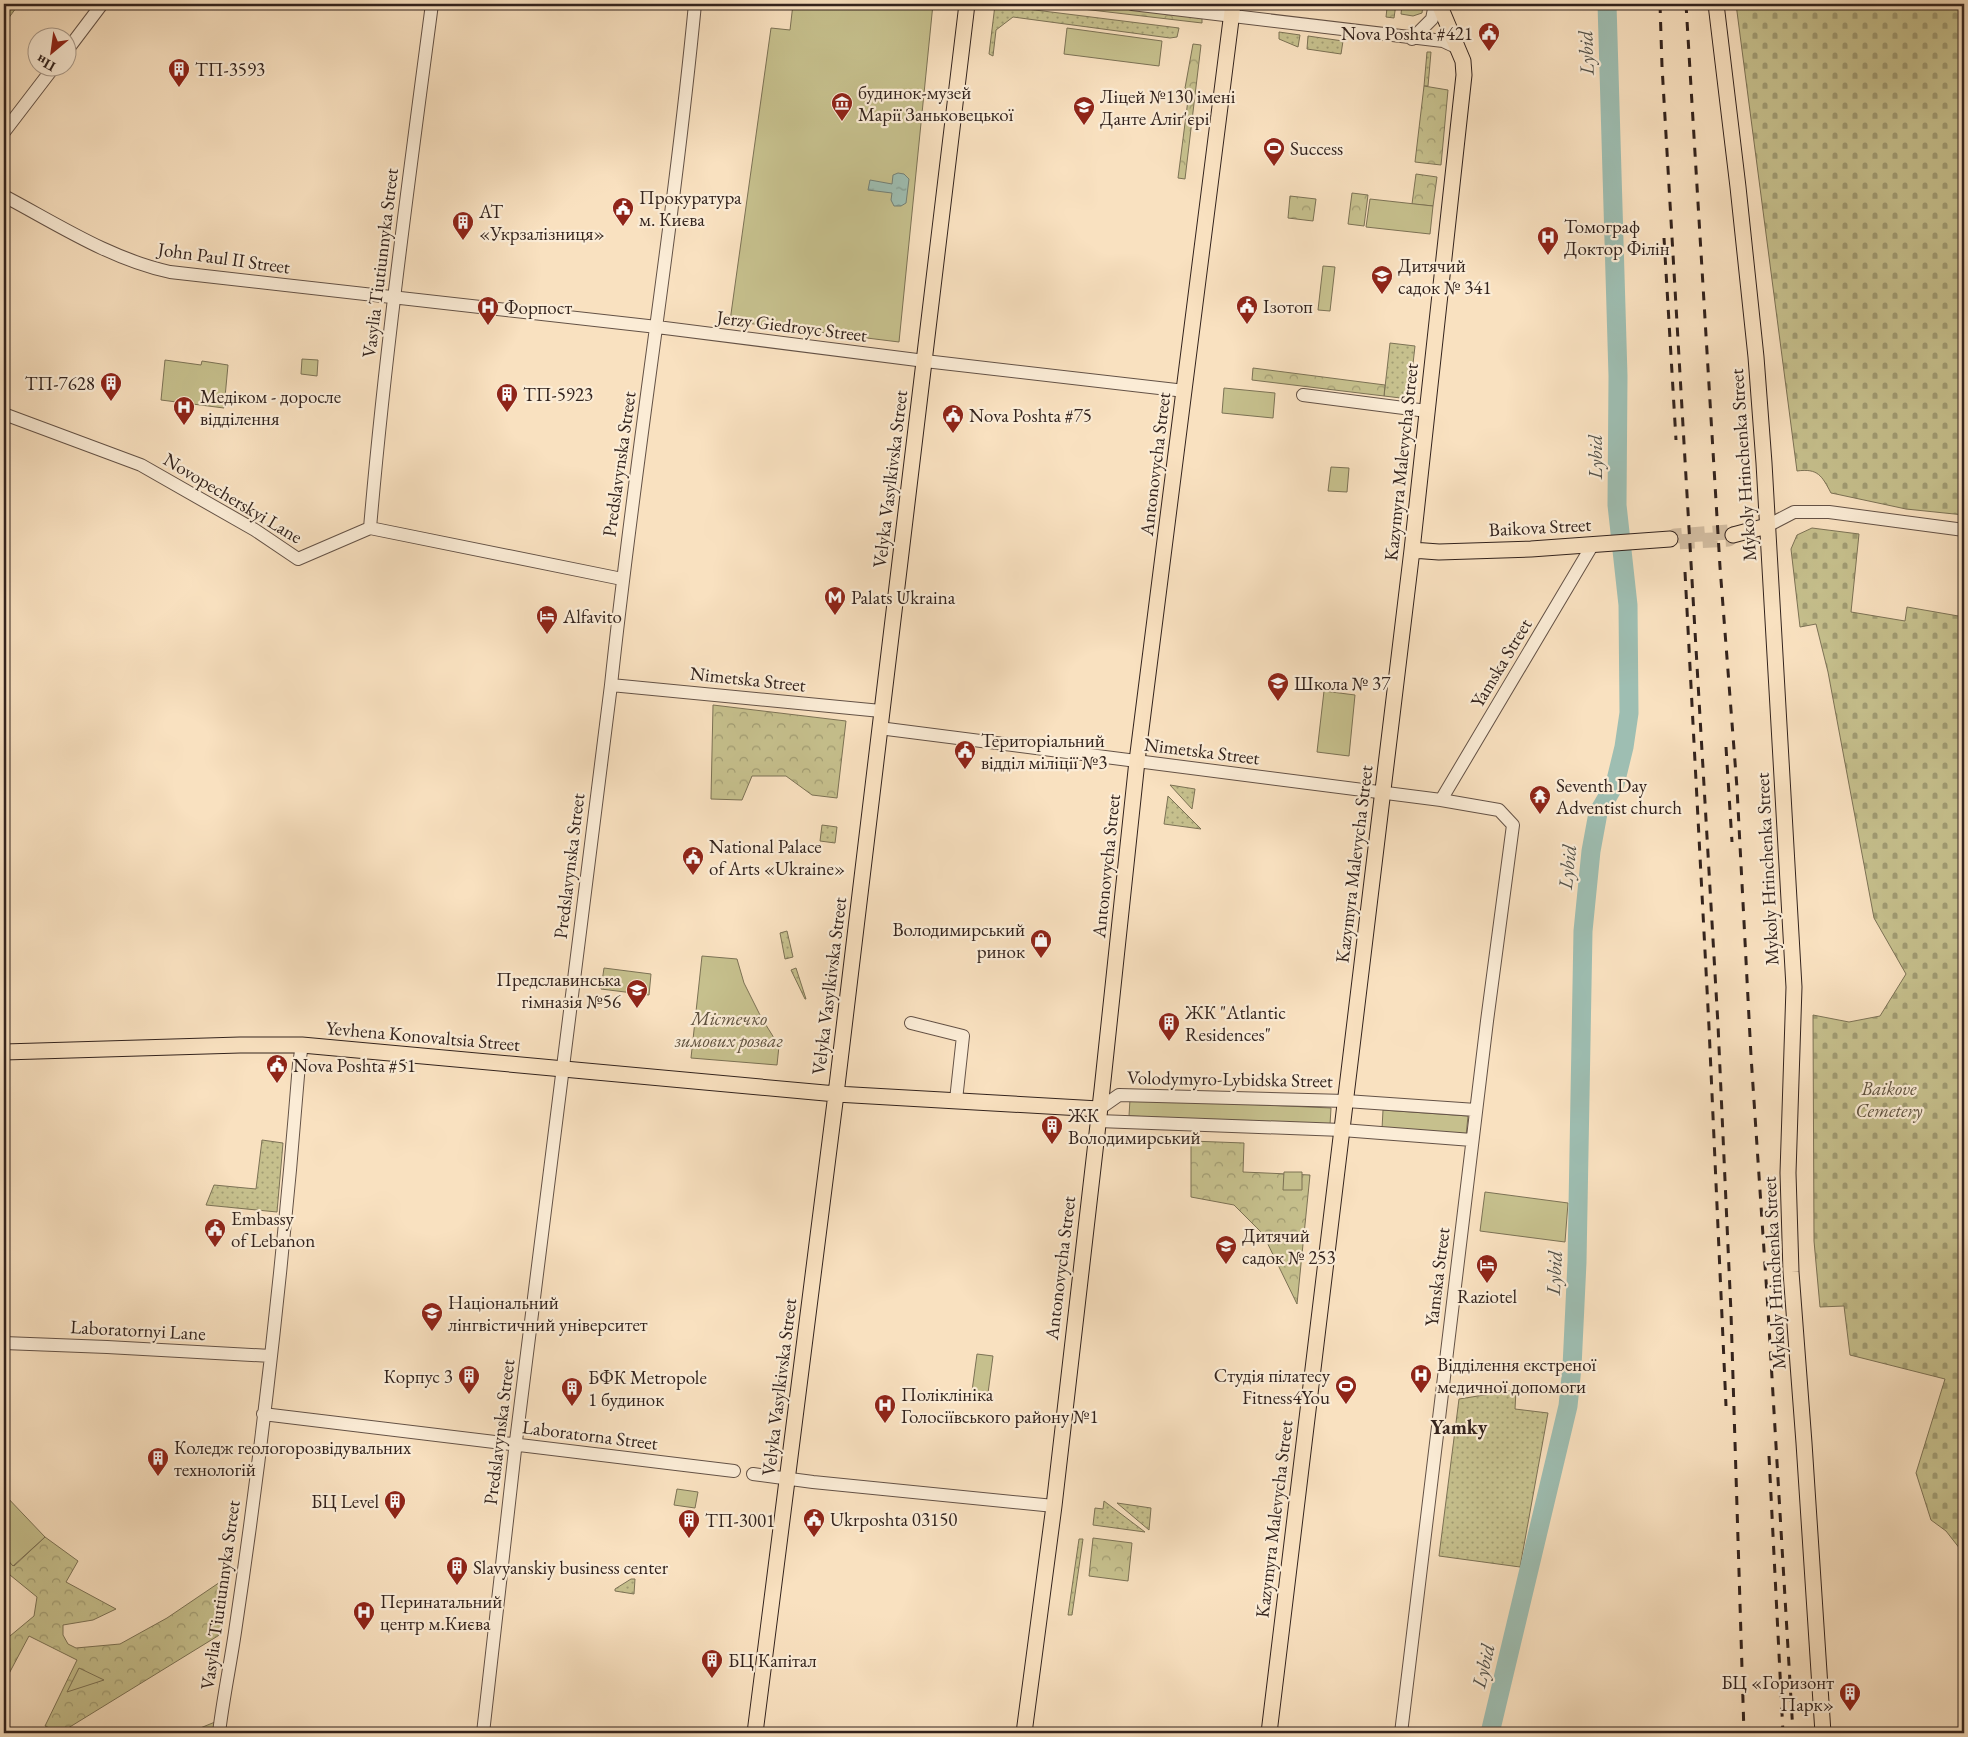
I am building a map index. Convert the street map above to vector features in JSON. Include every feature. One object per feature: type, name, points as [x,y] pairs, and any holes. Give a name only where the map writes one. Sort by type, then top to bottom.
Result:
[{"type":"main road","name":"Velyka Vasylkivska Street","points":[[755,1733],[836,1094],[925,361],[966,4]]},
{"type":"main road","name":"Kazymyra Malevycha Street","points":[[1269,1733],[1412,550],[1464,75],[1463,61],[1437,4]]},
{"type":"main road","name":"Mykoly Hrinchenka Street","points":[[1716,4],[1755,347],[1767,526],[1794,987],[1788,1173],[1791,1272],[1823,1733]]},
{"type":"main road","name":"Antonovycha Street","points":[[1024,1733],[1054,1506],[1137,761],[1232,10]]},
{"type":"main road","points":[[1733,535],[1767,526]]},
{"type":"main road","name":"Baikova Street","points":[[1412,550],[1439,552],[1670,539]]},
{"type":"main road","name":"Yevhena Konovaltsia Street","points":[[4,1052],[302,1045],[836,1094]]},
{"type":"main road","points":[[836,1094],[956,1100],[1098,1115]]},
{"type":"street","points":[[78,35],[102,4]]},
{"type":"street","name":"Vasylia Tiutiunnyka Street","points":[[370,528],[376,453],[394,298],[432,4]]},
{"type":"street","name":"Predslavynska Street","points":[[483,1733],[516,1444],[611,685],[622,579],[657,327],[696,4]]},
{"type":"street","points":[[1132,4],[1232,10],[1412,38],[1443,41],[1458,48]]},
{"type":"street","points":[[1412,38],[1432,19],[1437,4]]},
{"type":"street","points":[[4,132],[45,78]]},
{"type":"street","name":"John Paul II Street","points":[[4,196],[79,237],[134,263],[152,268],[170,272],[394,298]]},
{"type":"street","name":"Jerzy Giedroyc Street","points":[[394,298],[657,327],[925,361],[1185,391]]},
{"type":"street","points":[[1303,395],[1427,411]]},
{"type":"street","name":"Novopecherskyi Lane","points":[[4,414],[141,465],[255,530],[298,559],[370,528]]},
{"type":"street","points":[[1767,526],[1794,512],[1807,511],[1829,512],[1964,530]]},
{"type":"street","points":[[370,528],[622,579]]},
{"type":"street","name":"Yamska Street","points":[[1441,800],[1599,544]]},
{"type":"street","name":"Nimetska Street","points":[[611,685],[881,711]]},
{"type":"street","name":"Nimetska Street","points":[[879,728],[1441,800],[1499,810],[1513,825]]},
{"type":"street","name":"Yamska Street","points":[[1401,1733],[1472,1140],[1513,825]]},
{"type":"street","points":[[911,1023],[963,1036],[956,1100]]},
{"type":"street","name":"Vasylia Tiutiunnyka Street","points":[[218,1733],[235,1632],[263,1414],[289,1192],[302,1045]]},
{"type":"street","name":"Volodymyro-Lybidska Street","points":[[1098,1115],[1120,1095],[1346,1101],[1476,1110]]},
{"type":"street","points":[[1098,1115],[1472,1140]]},
{"type":"street","name":"Laboratornyi Lane","points":[[4,1343],[270,1356]]},
{"type":"street","name":"Laboratorna Street","points":[[263,1414],[734,1471]]},
{"type":"street","points":[[753,1474],[1054,1506]]},
{"type":"green space","points":[[4,4],[19,4],[5,23],[4,21]]},
{"type":"green space","points":[[793,4],[933,4],[899,342],[730,321],[771,28],[790,30]]},
{"type":"green space","points":[[1040,4],[1084,4],[1202,18],[1202,23]]},
{"type":"green space","points":[[1298,4],[1340,4],[1339,8]]},
{"type":"green space","points":[[1390,4],[1396,4],[1394,18],[1386,17],[1387,8],[1390,8]]},
{"type":"green space","points":[[1402,4],[1423,5],[1422,13],[1413,16],[1401,14]]},
{"type":"green space","points":[[1736,4],[1964,4],[1964,515],[1906,509],[1831,493],[1822,478],[1815,472],[1797,471]]},
{"type":"green space","points":[[995,5],[1179,28],[1177,37],[1170,38],[1013,17],[996,30],[993,56],[989,54]]},
{"type":"green space","points":[[1067,28],[1162,41],[1159,66],[1064,54]]},
{"type":"green space","points":[[1279,32],[1300,35],[1298,47],[1279,39]]},
{"type":"green space","points":[[1308,36],[1343,41],[1341,54],[1307,49]]},
{"type":"green space","points":[[1193,44],[1201,45],[1185,179],[1178,178],[1189,92],[1185,88]]},
{"type":"green space","points":[[1427,52],[1431,52],[1428,86],[1424,86]]},
{"type":"green space","points":[[1424,86],[1448,90],[1441,165],[1415,162]]},
{"type":"green space","points":[[1416,174],[1437,177],[1433,206],[1412,204]]},
{"type":"green space","points":[[1352,193],[1368,195],[1364,226],[1348,224]]},
{"type":"green space","points":[[1290,196],[1316,199],[1313,221],[1288,218]]},
{"type":"green space","points":[[1370,199],[1433,206],[1430,234],[1366,227]]},
{"type":"green space","points":[[1323,266],[1335,267],[1330,311],[1318,310]]},
{"type":"green space","points":[[1390,343],[1415,346],[1409,399],[1384,396]]},
{"type":"green space","points":[[302,359],[318,360],[317,376],[301,374]]},
{"type":"green space","points":[[165,360],[201,365],[202,361],[228,365],[224,408],[161,400]]},
{"type":"green space","points":[[1253,368],[1385,385],[1384,396],[1252,380]]},
{"type":"green space","points":[[1224,388],[1275,393],[1273,418],[1222,413]]},
{"type":"green space","points":[[1331,467],[1349,468],[1347,492],[1328,491]]},
{"type":"green space","name":"Baikove Cemetery","points":[[1812,528],[1859,534],[1851,612],[1905,621],[1907,607],[1964,617],[1964,1554],[1946,1531],[1931,1520],[1916,1473],[1945,1379],[1850,1355],[1844,1306],[1820,1307],[1814,1241],[1813,1015],[1849,1022],[1880,1016],[1906,974],[1874,918],[1828,672],[1816,624],[1800,627],[1791,549],[1797,535]]},
{"type":"green space","points":[[1324,691],[1355,695],[1349,756],[1317,752]]},
{"type":"green space","points":[[713,705],[846,721],[837,798],[812,795],[786,776],[752,776],[742,800],[711,799]]},
{"type":"green space","points":[[1170,785],[1195,789],[1192,809]]},
{"type":"green space","points":[[1168,796],[1201,829],[1164,824]]},
{"type":"green space","points":[[822,825],[837,827],[835,843],[820,841]]},
{"type":"green space","points":[[787,931],[793,957],[785,959],[780,933]]},
{"type":"green space","name":"Містечко зимових розваг","points":[[702,956],[737,959],[744,983],[761,1017],[779,1046],[777,1065],[691,1058]]},
{"type":"green space","points":[[604,968],[651,974],[649,995],[601,989]]},
{"type":"green space","points":[[796,968],[806,999],[791,970]]},
{"type":"green space","points":[[1130,1099],[1331,1108],[1330,1125],[1129,1116]]},
{"type":"green space","points":[[1383,1110],[1468,1116],[1466,1136],[1382,1129]]},
{"type":"green space","points":[[262,1140],[283,1143],[277,1212],[206,1205],[214,1185],[256,1189]]},
{"type":"green space","points":[[1191,1141],[1244,1143],[1243,1172],[1310,1175],[1297,1304],[1263,1234],[1234,1205],[1191,1197]]},
{"type":"green space","points":[[1284,1172],[1302,1172],[1302,1190],[1283,1190]]},
{"type":"green space","points":[[1485,1192],[1568,1203],[1565,1242],[1480,1231]]},
{"type":"green space","points":[[977,1354],[993,1356],[988,1393],[972,1391]]},
{"type":"green space","points":[[1516,1390],[1515,1409],[1548,1413],[1520,1567],[1439,1556],[1459,1399]]},
{"type":"green space","points":[[677,1489],[698,1492],[695,1508],[674,1505]]},
{"type":"green space","points":[[4,1494],[45,1537],[13,1566],[4,1556]]},
{"type":"green space","points":[[1104,1501],[1145,1532],[1093,1525],[1095,1508],[1103,1509]]},
{"type":"green space","points":[[1117,1503],[1151,1508],[1149,1530]]},
{"type":"green space","points":[[45,1537],[78,1561],[66,1582],[116,1609],[93,1620],[63,1625],[63,1635],[68,1644],[76,1648],[120,1644],[167,1618],[229,1576],[221,1634],[60,1733],[45,1726],[77,1660],[29,1636],[4,1683],[4,1641],[34,1616],[37,1597],[10,1575],[4,1576],[4,1556],[14,1566]]},
{"type":"green space","points":[[1093,1538],[1132,1543],[1128,1581],[1089,1576]]},
{"type":"green space","points":[[1079,1539],[1083,1539],[1072,1615],[1068,1615]]},
{"type":"green space","points":[[631,1579],[635,1579],[634,1594],[615,1591],[615,1589]]},
{"type":"green space","points":[[79,1668],[104,1680],[67,1692]]},
{"type":"green space","points":[[215,1722],[213,1733],[188,1733]]},
{"type":"water","points":[[898,173],[904,174],[909,179],[906,203],[901,206],[894,206],[891,200],[892,193],[868,190],[870,180],[892,184],[893,175]]},
{"type":"waterway","name":"Lybid","points":[[1490,1733],[1568,1406],[1572,1367],[1577,1262],[1583,931],[1591,851],[1598,813],[1615,784],[1624,747],[1629,713],[1628,605],[1617,505],[1618,376],[1607,4]]},
{"type":"tunnel","points":[[1728,532],[1733,535],[1729,539],[1676,542],[1670,539],[1675,536],[1728,532]]},
{"type":"railway","points":[[1660,4],[1662,66],[1718,1025],[1731,1313],[1744,1733]]},
{"type":"railway","points":[[1686,4],[1720,567],[1737,788],[1751,1056],[1793,1733]]},
{"type":"railway","points":[[1664,238],[1676,440]]},
{"type":"railway","points":[[1685,572],[1709,1027],[1726,1406]]},
{"type":"railway","points":[[1726,747],[1732,842]]},
{"type":"railway","points":[[1769,1456],[1783,1733]]},
{"type":"place","name":"Nova Poshta #421","points":[[1489,52]]},
{"type":"place","name":"ТП-3593","points":[[179,88]]},
{"type":"place","name":"будинок-музей Марії Заньковецької","points":[[842,122]]},
{"type":"place","name":"Ліцей №130 імені Данте Аліґ'єрі","points":[[1084,126]]},
{"type":"place","name":"Success","points":[[1274,167]]},
{"type":"place","name":"Прокуратура м. Києва","points":[[623,227]]},
{"type":"place","name":"АТ «Укрзалізниця»","points":[[463,241]]},
{"type":"place","name":"Томограф Доктор Філін","points":[[1548,256]]},
{"type":"place","name":"Дитячий садок № 341","points":[[1382,295]]},
{"type":"place","name":"Ізотоп","points":[[1247,325]]},
{"type":"place","name":"Форпост","points":[[488,326]]},
{"type":"place","name":"ТП-7628","points":[[111,402]]},
{"type":"place","name":"ТП-5923","points":[[507,413]]},
{"type":"place","name":"Медіком - доросле відділення","points":[[184,426]]},
{"type":"place","name":"Nova Poshta #75","points":[[953,434]]},
{"type":"place","name":"Palats Ukraina","points":[[835,616]]},
{"type":"place","name":"Alfavito","points":[[547,635]]},
{"type":"place","name":"Школа № 37","points":[[1278,702]]},
{"type":"place","name":"Територіальний відділ міліції №3","points":[[965,770]]},
{"type":"place","name":"Seventh Day Adventist church","points":[[1540,815]]},
{"type":"place","name":"National Palace of Arts «Ukraine»","points":[[693,876]]},
{"type":"place","name":"Володимирський ринок","points":[[1041,959]]},
{"type":"place","name":"Предславинська гімназія №56","points":[[637,1009]]},
{"type":"place","name":"ЖК \"Atlantic Residences\"","points":[[1169,1042]]},
{"type":"place","name":"Nova Poshta #51","points":[[277,1084]]},
{"type":"place","name":"ЖК Володимирський","points":[[1052,1145]]},
{"type":"place","name":"Embassy of Lebanon","points":[[215,1248]]},
{"type":"place","name":"Дитячий садок № 253","points":[[1226,1265]]},
{"type":"place","name":"Raziotel","points":[[1487,1284]]},
{"type":"place","name":"Національний лінгвістичний університет","points":[[432,1332]]},
{"type":"place","name":"Відділення екстреної медичної допомоги","points":[[1421,1394]]},
{"type":"place","name":"Корпус 3","points":[[469,1395]]},
{"type":"place","name":"Студія пілатесу Fitness4You","points":[[1346,1405]]},
{"type":"place","name":"БФК Metropole 1 будинок","points":[[572,1407]]},
{"type":"place","name":"Поліклініка Голосіївського району №1","points":[[885,1424]]},
{"type":"place","name":"Коледж геологорозвідувальних технологій","points":[[158,1477]]},
{"type":"place","name":"БЦ Level","points":[[395,1520]]},
{"type":"place","name":"Ukrposhta 03150","points":[[814,1538]]},
{"type":"place","name":"ТП-3001","points":[[689,1539]]},
{"type":"place","name":"Slavyanskiy business center","points":[[457,1586]]},
{"type":"place","name":"Перинатальний центр м.Києва","points":[[364,1631]]},
{"type":"place","name":"БЦ Капітал","points":[[712,1679]]},
{"type":"place","name":"БЦ «Горизонт Парк»","points":[[1850,1712]]},
{"type":"district","name":"Yamky","points":[[1459,1427]]}]
